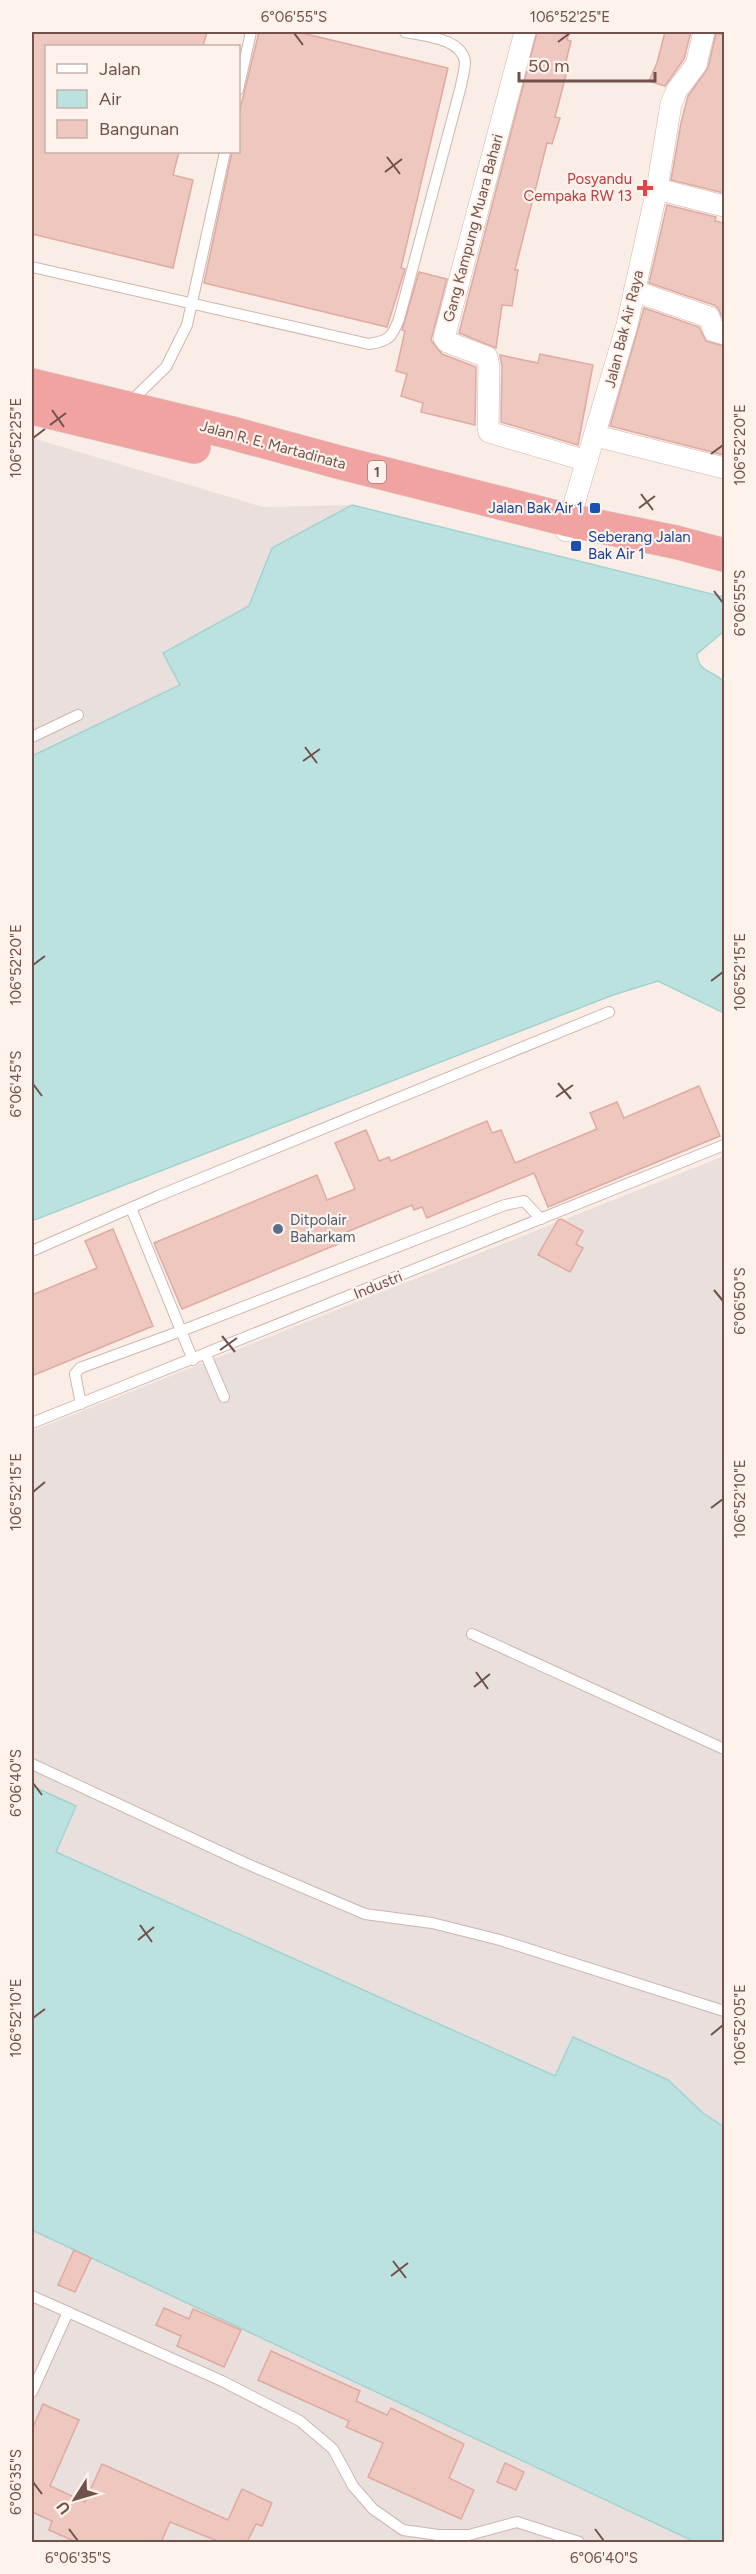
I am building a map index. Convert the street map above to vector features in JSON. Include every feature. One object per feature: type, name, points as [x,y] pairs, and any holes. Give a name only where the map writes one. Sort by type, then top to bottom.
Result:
[{"type":"highway","name":"Jalan R. E. Martadinata","points":[[32,385],[115,416],[567,527],[724,573]]},
{"type":"highway","name":"Jalan R. E. Martadinata","points":[[32,408],[115,416]]},
{"type":"highway","name":"Jalan R. E. Martadinata","points":[[567,527],[675,542],[724,555]]},
{"type":"street","name":"Gang Kampung Muara Bahari","points":[[525,32],[444,334],[447,342],[487,357],[489,366],[488,428],[491,433],[587,460]]},
{"type":"street","name":"Jalan Bak Air Raya","points":[[567,527],[596,436],[627,325],[657,189],[671,104],[677,90],[696,65],[704,32]]},
{"type":"street","points":[[657,189],[724,206]]},
{"type":"street","points":[[633,291],[709,317],[714,331],[724,334]]},
{"type":"street","points":[[596,436],[724,468]]},
{"type":"lane","points":[[240,81],[251,32]]},
{"type":"lane","points":[[32,267],[369,344],[381,342],[393,335],[461,86],[465,61],[458,47],[448,42],[405,32]]},
{"type":"lane","points":[[115,416],[150,385],[166,367],[187,325],[225,153]]},
{"type":"lane","points":[[32,737],[78,715]]},
{"type":"lane","points":[[32,1251],[411,1090],[609,1012]]},
{"type":"lane","name":"Industri","points":[[32,1423],[206,1355],[724,1144]]},
{"type":"lane","points":[[81,1404],[75,1374],[80,1368],[181,1331],[505,1204],[524,1201],[541,1219]]},
{"type":"lane","points":[[131,1208],[193,1360]]},
{"type":"lane","points":[[206,1355],[224,1397]]},
{"type":"lane","points":[[472,1634],[724,1749]]},
{"type":"lane","points":[[32,1764],[245,1863],[364,1914],[432,1923],[500,1940],[724,2010]]},
{"type":"lane","points":[[32,2296],[222,2381],[300,2421],[333,2449],[353,2486],[373,2509],[403,2530],[438,2535],[469,2535],[517,2522],[579,2542]]},
{"type":"lane","points":[[32,2392],[68,2312]]},
{"type":"shaded area","points":[[32,438],[263,507],[352,505],[272,548],[249,606],[163,652],[180,685],[32,756]]},
{"type":"shaded area","points":[[724,1156],[724,2127],[703,2113],[668,2080],[572,2037],[555,2076],[56,1852],[76,1807],[32,1786],[32,1431]]},
{"type":"shaded area","points":[[32,2230],[695,2542],[32,2542]]},
{"type":"water","points":[[352,505],[724,597],[724,631],[697,654],[700,665],[724,682],[724,1013],[658,981],[613,995],[32,1221],[32,756],[180,685],[163,653],[249,606],[272,548]]},
{"type":"water","points":[[32,1786],[76,1806],[56,1852],[555,2076],[573,2037],[668,2080],[703,2113],[724,2127],[724,2542],[695,2542],[32,2230]]},
{"type":"building","points":[[32,32],[207,32],[203,45],[45,45],[45,153],[179,153],[173,175],[193,180],[173,268],[32,234]]},
{"type":"building","points":[[259,32],[298,32],[448,68],[401,268],[405,269],[387,327],[204,283],[232,153],[240,153],[240,110]]},
{"type":"building","points":[[537,32],[569,32],[567,40],[571,41],[563,74],[566,75],[555,117],[560,118],[552,144],[547,143],[515,270],[518,270],[512,306],[502,305],[496,348],[459,333]]},
{"type":"building","points":[[665,32],[691,32],[684,59],[665,86],[649,81],[657,63]]},
{"type":"building","points":[[716,33],[724,35],[724,193],[671,180],[688,96],[708,68]]},
{"type":"building","points":[[667,205],[716,217],[715,221],[724,223],[724,321],[718,308],[714,305],[649,283]]},
{"type":"building","points":[[419,272],[447,279],[431,340],[442,354],[476,367],[475,425],[421,412],[423,403],[401,396],[407,374],[396,371],[405,331],[402,330]]},
{"type":"building","points":[[644,308],[699,327],[706,341],[724,346],[724,455],[610,426]]},
{"type":"building","points":[[540,354],[593,365],[578,445],[501,422],[502,366],[500,355],[538,363]]},
{"type":"building","points":[[699,1086],[720,1136],[548,1207],[534,1173],[427,1218],[422,1207],[414,1210],[412,1205],[342,1234],[345,1241],[182,1309],[154,1243],[317,1175],[327,1200],[355,1189],[335,1143],[366,1130],[379,1161],[389,1157],[391,1161],[487,1121],[492,1133],[501,1130],[515,1163],[597,1129],[590,1113],[617,1102],[624,1118]]},
{"type":"building","points":[[561,1219],[583,1231],[576,1244],[583,1248],[570,1272],[538,1255],[558,1220]]},
{"type":"building","points":[[113,1229],[153,1326],[32,1376],[32,1295],[97,1268],[85,1241]]},
{"type":"building","points":[[74,2250],[91,2258],[75,2292],[58,2285]]},
{"type":"building","points":[[164,2308],[189,2319],[193,2309],[241,2330],[224,2367],[177,2346],[181,2336],[156,2325]]},
{"type":"building","points":[[271,2351],[360,2391],[356,2401],[387,2415],[391,2408],[464,2444],[449,2478],[474,2490],[461,2519],[368,2477],[383,2443],[346,2427],[349,2421],[258,2380]]},
{"type":"building","points":[[43,2404],[79,2420],[50,2486],[85,2502],[102,2464],[228,2520],[242,2489],[272,2503],[262,2526],[256,2524],[247,2542],[220,2542],[170,2522],[161,2542],[76,2542],[49,2530],[52,2521],[32,2512],[32,2430]]},
{"type":"building","points":[[505,2463],[524,2472],[516,2490],[497,2482]]},
{"type":"place","name":"Posyandu Cempaka RW 13","points":[[645,188]]},
{"type":"place","name":"Jalan Bak Air 1","points":[[595,508]]},
{"type":"place","name":"Seberang Jalan Bak Air 1","points":[[576,546]]},
{"type":"place","name":"Ditpolair Baharkam","points":[[278,1229]]}]
